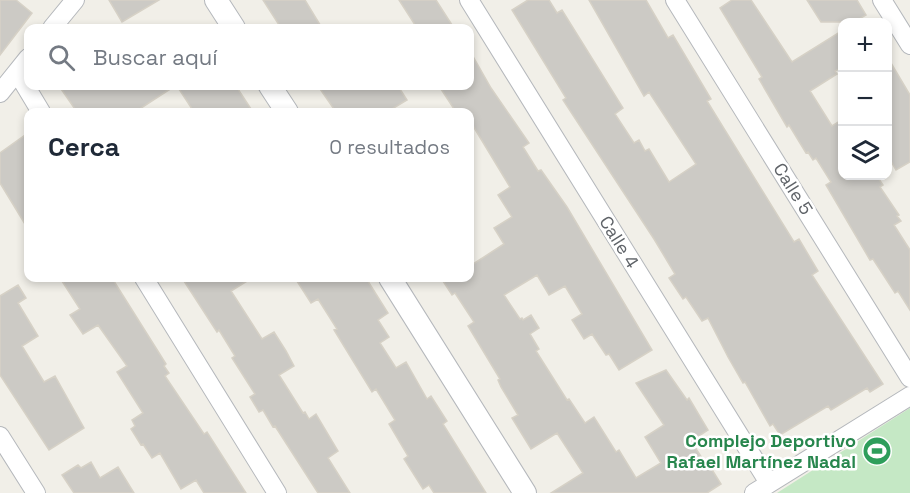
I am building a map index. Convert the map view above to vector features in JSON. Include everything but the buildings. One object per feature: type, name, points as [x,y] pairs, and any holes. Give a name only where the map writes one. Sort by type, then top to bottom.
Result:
[{"type":"street","points":[[55,24],[75,0]]},
{"type":"street","points":[[216,0],[231,24]]},
{"type":"street","name":"Calle 4","points":[[469,0],[762,488]]},
{"type":"street","name":"Calle 5","points":[[675,0],[910,378]]},
{"type":"street","points":[[882,0],[910,45]]},
{"type":"street","points":[[0,93],[24,63]]},
{"type":"street","points":[[17,72],[24,84]]},
{"type":"street","points":[[28,90],[39,108]]},
{"type":"street","points":[[273,90],[284,108]]},
{"type":"street","points":[[146,282],[277,493]]},
{"type":"street","points":[[393,282],[525,493]]},
{"type":"street","points":[[762,488],[910,396]]},
{"type":"street","points":[[0,436],[36,493]]},
{"type":"green space","name":"Complejo Deportivo Rafael Martínez Nadal","points":[[910,408],[910,493],[777,493]]},
{"type":"place","name":"Complejo Deportivo Rafael Martínez Nadal","points":[[877,451]]}]
